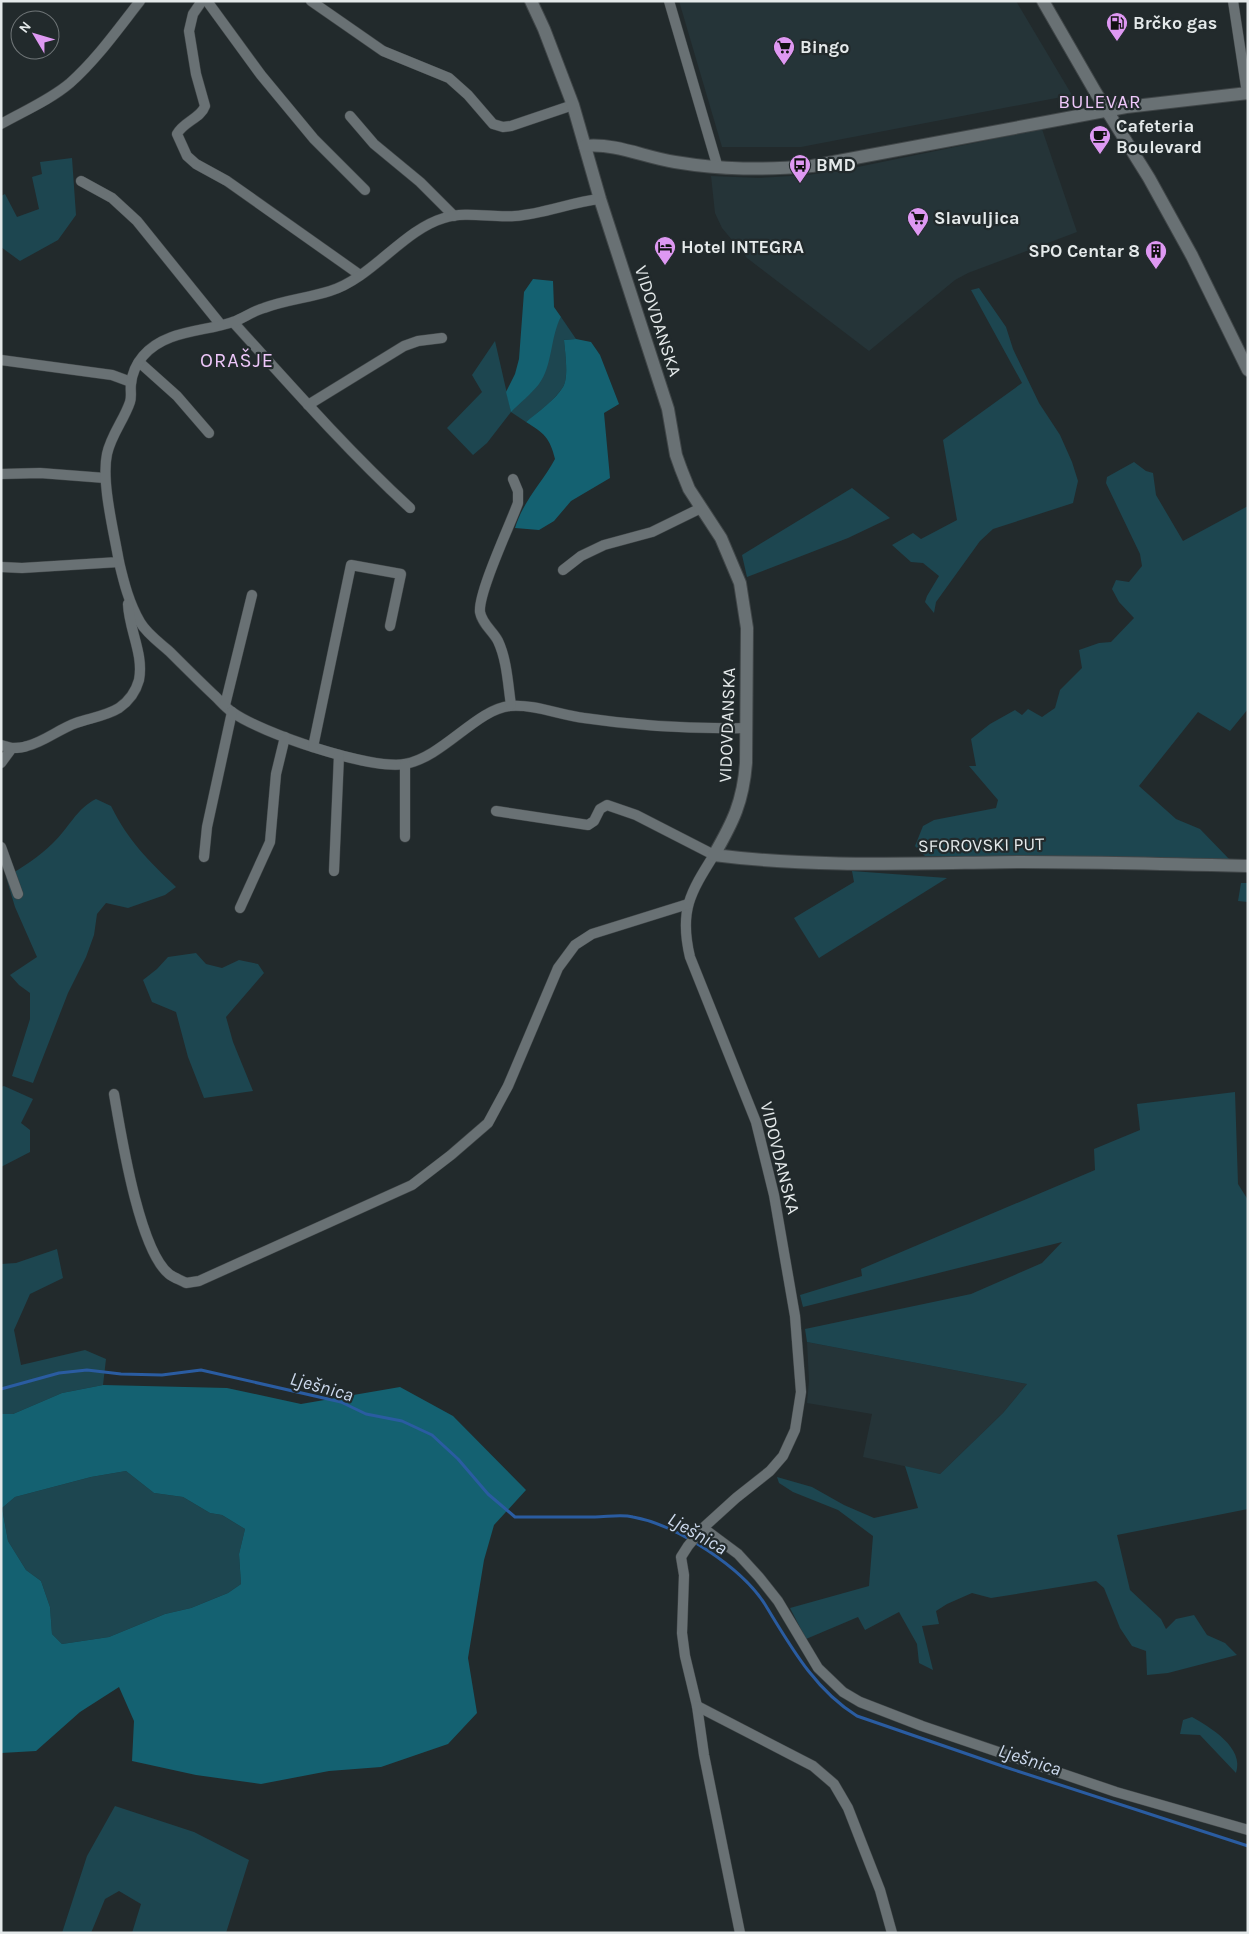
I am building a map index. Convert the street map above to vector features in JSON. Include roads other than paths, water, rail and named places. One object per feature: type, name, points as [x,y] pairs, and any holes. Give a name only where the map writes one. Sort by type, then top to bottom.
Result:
[{"type":"street","points":[[1,124],[36,105],[70,83],[140,1]]},
{"type":"street","points":[[202,1],[191,20],[189,31],[196,74],[204,106],[202,112],[185,124],[178,134],[187,156],[196,164],[227,181],[360,275]]},
{"type":"street","points":[[207,1],[261,75],[314,139],[365,190]]},
{"type":"street","points":[[311,1],[383,51],[449,78],[458,85],[493,124],[503,127],[511,126],[573,105]]},
{"type":"street","name":"VIDOVDANSKA","points":[[531,1],[544,29],[573,105],[600,199],[668,409],[676,456],[685,480],[721,538],[732,561],[740,583],[747,628],[746,763],[740,804],[714,855],[699,879],[688,904],[685,922],[690,957],[756,1122],[770,1177],[795,1316],[801,1392],[795,1430],[783,1456],[770,1471],[703,1528],[681,1557],[684,1584],[682,1633],[697,1706]]},
{"type":"street","points":[[668,1],[718,168]]},
{"type":"street","points":[[1043,1],[1106,111],[1149,178],[1192,256],[1248,370]]},
{"type":"street","points":[[585,146],[609,145],[653,158],[718,168],[756,170],[812,166],[1106,111],[1247,93],[1233,1]]},
{"type":"street","points":[[350,116],[374,144],[420,182],[454,216]]},
{"type":"street","points":[[81,180],[112,198],[137,221],[221,325]]},
{"type":"street","points":[[1,763],[6,747],[27,746],[74,724],[120,708],[136,690],[139,679],[140,660],[131,630],[128,599],[119,562],[105,478],[107,453],[129,404],[131,382],[139,362],[148,351],[161,342],[181,334],[233,322],[262,308],[339,288],[434,222],[454,216],[520,216],[586,200],[600,199]]},
{"type":"street","points":[[233,322],[308,405],[380,480],[410,508]]},
{"type":"street","points":[[308,405],[404,346],[418,341],[442,338]]},
{"type":"street","points":[[1,360],[112,375],[131,382]]},
{"type":"street","points":[[139,362],[177,396],[208,433]]},
{"type":"street","points":[[1,474],[40,473],[105,478]]},
{"type":"street","points":[[511,706],[502,652],[498,640],[486,625],[480,612],[486,584],[518,503],[518,491],[513,479]]},
{"type":"street","points":[[563,570],[581,556],[604,545],[652,532],[701,508]]},
{"type":"street","points":[[1,567],[22,568],[119,562]]},
{"type":"street","points":[[313,747],[351,565],[401,574],[390,626]]},
{"type":"street","points":[[204,858],[207,827],[252,595]]},
{"type":"street","points":[[128,599],[141,624],[229,709],[285,737],[339,755],[379,763],[405,764],[435,752],[481,718],[497,709],[511,706],[535,708],[582,718],[627,724],[698,729],[746,728]]},
{"type":"street","points":[[240,908],[270,842],[276,774],[285,737]]},
{"type":"street","points":[[334,871],[339,755]]},
{"type":"street","points":[[405,764],[405,837]]},
{"type":"street","points":[[496,811],[588,825],[594,821],[600,809],[607,806],[636,815],[714,855]]},
{"type":"street","points":[[1,847],[18,894]]},
{"type":"street","name":"SFOROVSKI PUT","points":[[714,855],[860,864],[1061,862],[1248,866]]},
{"type":"street","points":[[114,1094],[128,1170],[149,1240],[160,1263],[169,1274],[186,1283],[199,1281],[412,1184],[451,1155],[488,1123],[508,1086],[558,968],[576,945],[592,934],[688,904]]},
{"type":"street","points":[[703,1528],[738,1554],[760,1577],[778,1601],[818,1668],[843,1692],[860,1702],[922,1726],[1116,1792],[1248,1830]]},
{"type":"street","points":[[697,1706],[704,1755],[740,1933]]},
{"type":"street","points":[[697,1706],[813,1766],[834,1784],[848,1808],[880,1890],[892,1933]]},
{"type":"waterway","name":"Lješnica","points":[[1,1389],[59,1373],[87,1370],[121,1374],[162,1375],[201,1370],[341,1402],[366,1414],[402,1421],[432,1435],[458,1459],[488,1494],[515,1517],[628,1516],[669,1529],[707,1550],[742,1577],[766,1606],[816,1681],[857,1716],[1005,1767],[1248,1846]]},
{"type":"place","name":"Brčko gas","points":[[1117,42]]},
{"type":"place","name":"Bingo","points":[[784,66]]},
{"type":"place","name":"Cafeteria Boulevard","points":[[1100,155]]},
{"type":"place","name":"BMD","points":[[800,184]]},
{"type":"place","name":"Slavuljica","points":[[918,237]]},
{"type":"place","name":"Hotel INTEGRA","points":[[665,266]]},
{"type":"place","name":"SPO Centar 8","points":[[1156,270]]},
{"type":"district","name":"BULEVAR","points":[[1100,101]]},
{"type":"district","name":"ORAŠJE","points":[[237,360]]}]
